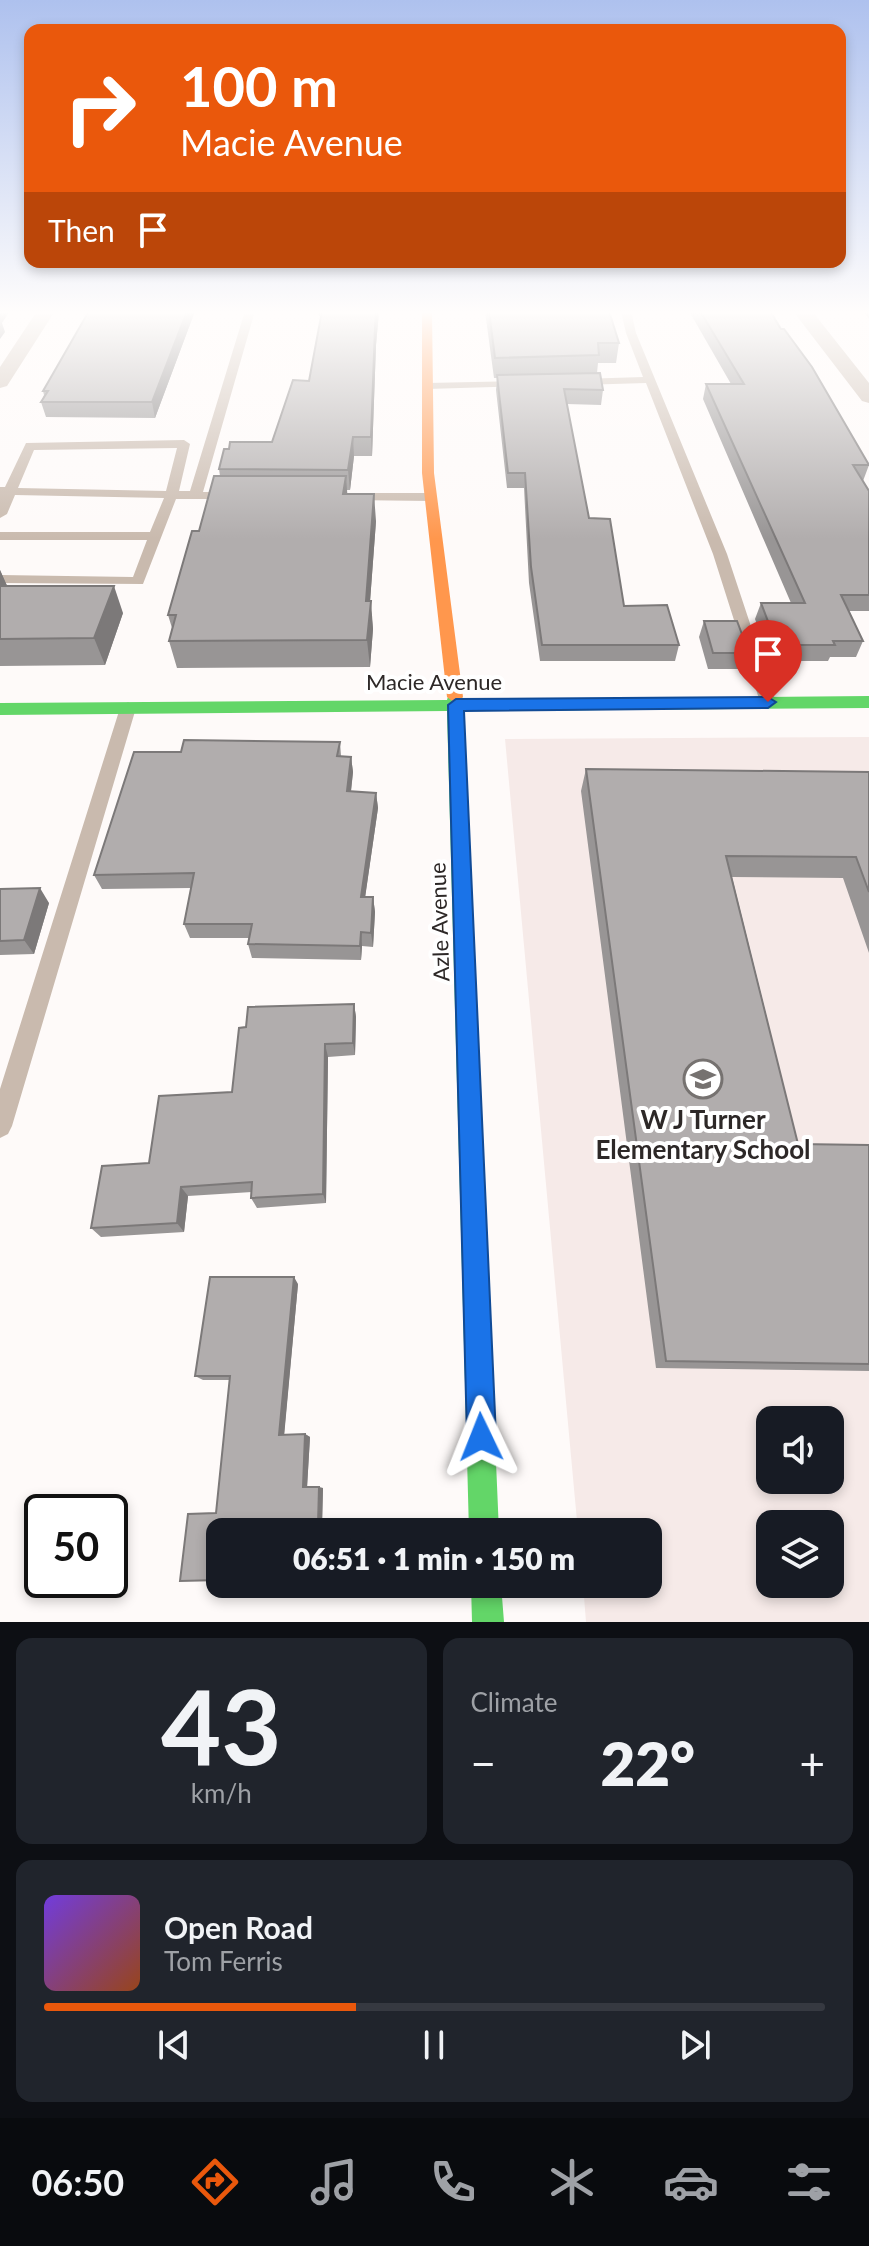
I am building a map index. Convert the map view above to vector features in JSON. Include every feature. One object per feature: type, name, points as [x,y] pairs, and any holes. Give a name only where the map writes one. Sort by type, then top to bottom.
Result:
[{"type":"main road","name":"Azle Avenue","points":[[427,387],[431,497],[456,705],[484,1518]]},
{"type":"main road","name":"Macie Avenue","points":[[0,709],[869,702]]},
{"type":"main road","points":[[487,1598],[488,1622]]},
{"type":"lane","points":[[195,496],[227,387]]},
{"type":"lane","points":[[652,387],[720,554],[768,702]]},
{"type":"lane","points":[[0,514],[5,491],[30,446],[184,444],[171,496],[138,581],[0,579]]},
{"type":"lane","points":[[5,491],[241,496]]},
{"type":"lane","points":[[333,496],[431,497]]},
{"type":"lane","points":[[0,536],[155,536]]},
{"type":"lane","points":[[0,1126],[128,708]]},
{"type":"shaded area","name":"W J Turner Elementary School","points":[[869,737],[869,1622],[586,1622],[584,1598],[662,1598],[662,1518],[577,1518],[505,739]]},
{"type":"building","points":[[45,387],[158,387],[152,402],[41,402],[48,391],[43,391]]},
{"type":"building","points":[[291,387],[373,387],[371,437],[353,437],[348,470],[219,469],[224,449],[229,449],[230,442],[272,442]]},
{"type":"building","points":[[498,387],[602,387],[603,390],[564,389],[589,518],[610,519],[624,606],[667,605],[679,645],[542,645],[531,567],[525,473],[508,473]]},
{"type":"building","points":[[707,387],[823,387],[869,465],[853,465],[869,491],[869,595],[841,595],[863,641],[833,641],[835,645],[777,645],[761,603],[805,603]]},
{"type":"building","points":[[214,476],[346,476],[343,494],[374,494],[366,601],[371,601],[367,640],[169,641],[176,615],[168,615],[192,531],[199,531]]},
{"type":"building","points":[[0,586],[114,586],[94,638],[0,639]]},
{"type":"building","points":[[704,621],[737,621],[749,653],[713,653]]},
{"type":"building","points":[[184,740],[340,742],[337,756],[351,757],[347,791],[376,793],[361,897],[373,897],[371,933],[361,932],[360,946],[248,944],[252,924],[184,924],[194,873],[94,875],[134,752],[181,752]]},
{"type":"building","points":[[586,769],[869,772],[869,892],[856,857],[726,856],[798,1144],[869,1145],[869,1364],[666,1361]]},
{"type":"building","points":[[40,888],[24,940],[0,941],[0,889]]},
{"type":"building","points":[[354,1004],[353,1043],[325,1044],[323,1194],[251,1198],[252,1182],[181,1187],[177,1223],[91,1228],[102,1166],[149,1163],[159,1096],[232,1092],[239,1028],[246,1027],[248,1007]]},
{"type":"building","points":[[210,1277],[294,1277],[279,1435],[305,1434],[303,1487],[319,1487],[318,1518],[206,1518],[206,1580],[180,1581],[188,1514],[216,1513],[230,1376],[195,1376]]},
{"type":"traffic: fast","points":[[455,697],[484,1518]]},
{"type":"traffic: fast","points":[[0,709],[869,702]]},
{"type":"traffic: fast","points":[[487,1598],[488,1622]]},
{"type":"traffic: slow","points":[[427,387],[428,473],[455,697]]},
{"type":"place","name":"W J Turner Elementary School","points":[[703,1079]]},
{"type":"route","points":[[481,1437],[456,705],[768,702]]}]
